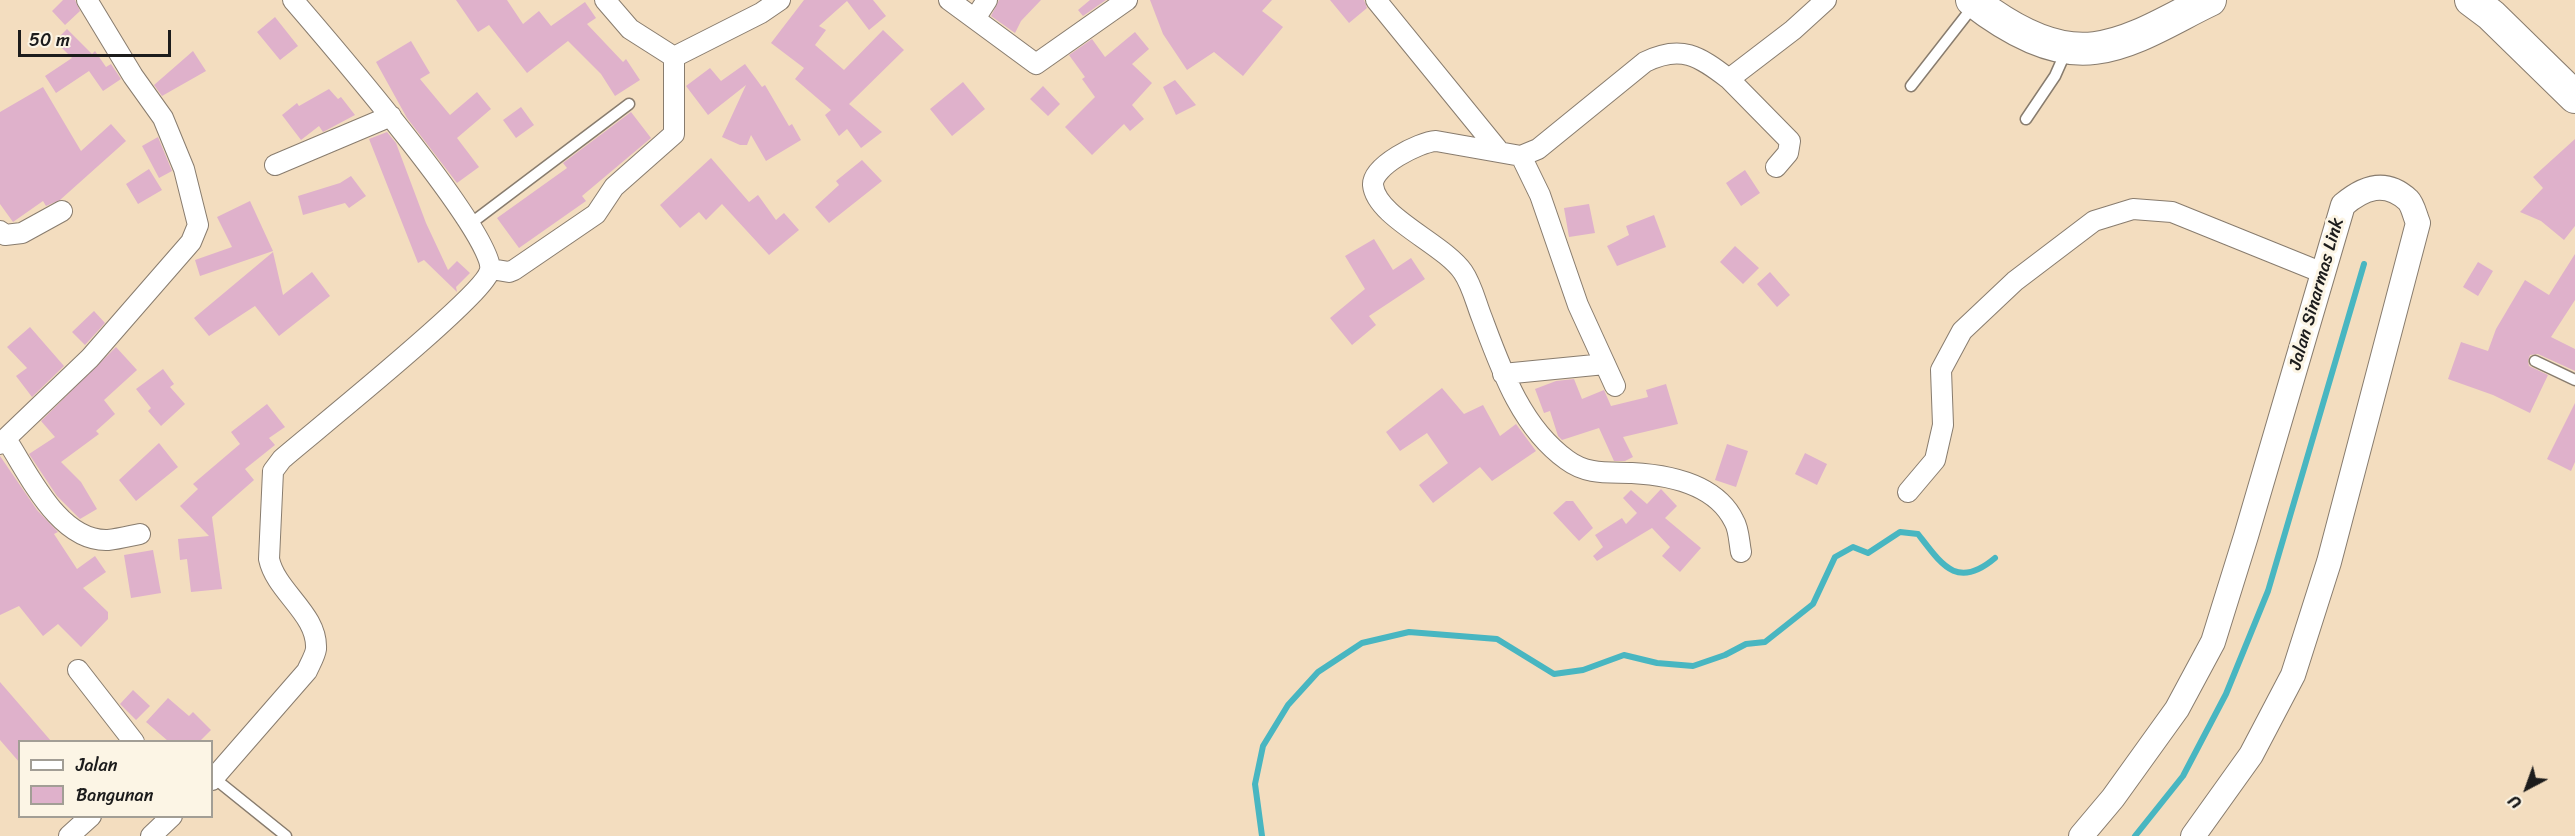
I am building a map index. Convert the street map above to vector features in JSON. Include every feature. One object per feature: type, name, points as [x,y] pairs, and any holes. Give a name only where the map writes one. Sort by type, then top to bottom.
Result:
[{"type":"main road","points":[[1974,2],[2004,24],[2030,35],[2069,46],[2096,48],[2122,41],[2210,0]]},
{"type":"main road","points":[[2471,0],[2491,15],[2575,97]]},
{"type":"street","points":[[87,0],[133,76],[163,118],[184,169],[198,225],[191,242],[90,358],[3,441],[52,508],[71,529],[86,537],[107,540],[140,534]]},
{"type":"street","points":[[213,779],[307,671],[316,650],[314,630],[272,573],[269,559],[273,471],[282,459],[458,310],[488,278],[491,269],[490,261],[470,224],[391,116],[293,0]]},
{"type":"street","points":[[606,0],[630,29],[674,57]]},
{"type":"street","points":[[674,57],[761,13],[780,0]]},
{"type":"street","points":[[949,0],[976,17],[1036,64],[1127,0]]},
{"type":"street","points":[[976,17],[987,0]]},
{"type":"street","points":[[1376,0],[1499,151]]},
{"type":"street","points":[[1729,80],[1793,30],[1826,0]]},
{"type":"street","points":[[1741,552],[1735,522],[1725,507],[1701,487],[1667,478],[1583,470],[1544,442],[1503,374],[1463,272],[1446,252],[1383,207],[1375,194],[1373,183],[1377,173],[1410,148],[1425,142],[1436,141],[1521,156],[1538,149],[1645,62],[1664,52],[1689,54],[1729,80],[1790,141],[1788,153],[1776,167]]},
{"type":"street","points":[[491,269],[509,272],[514,270],[596,214],[614,187],[674,134],[674,57]]},
{"type":"street","points":[[275,165],[391,116]]},
{"type":"street","points":[[1521,156],[1540,195],[1578,305],[1615,386]]},
{"type":"street","name":"Jalan Sinarmas Link","points":[[2081,836],[2113,798],[2177,709],[2212,642],[2343,205],[2360,190],[2384,188],[2409,201],[2418,223],[2330,562],[2293,675],[2251,755],[2193,836]]},
{"type":"street","points":[[1908,492],[1935,460],[1943,425],[1941,370],[1962,331],[2015,281],[2094,221],[2133,209],[2172,212],[2323,273]]},
{"type":"street","points":[[0,231],[5,235],[22,233],[62,211]]},
{"type":"street","points":[[1503,374],[1605,364]]},
{"type":"street","points":[[78,670],[133,740]]},
{"type":"street","points":[[69,836],[89,818]]},
{"type":"street","points":[[151,836],[170,818]]},
{"type":"lane","points":[[1911,86],[1974,2]]},
{"type":"lane","points":[[2026,119],[2055,76],[2069,46]]},
{"type":"lane","points":[[470,224],[629,104]]},
{"type":"lane","points":[[2535,361],[2575,380]]},
{"type":"lane","points":[[213,779],[286,836]]},
{"type":"building","points":[[63,0],[75,0],[80,11],[65,25],[52,11]]},
{"type":"building","points":[[456,0],[507,0],[523,24],[539,11],[551,26],[585,2],[596,18],[587,24],[623,62],[626,59],[640,80],[615,96],[601,74],[568,41],[527,73],[489,25],[478,32]]},
{"type":"building","points":[[804,0],[873,0],[886,16],[869,30],[847,1],[819,26],[826,30],[815,45],[844,70],[883,30],[904,50],[849,104],[882,132],[861,148],[847,129],[839,136],[825,115],[831,110],[795,79],[804,68],[771,43]]},
{"type":"building","points":[[999,0],[1041,0],[1021,21],[1015,33],[991,16]]},
{"type":"building","points":[[1090,0],[1106,0],[1083,16],[1078,10]]},
{"type":"building","points":[[1150,0],[1272,0],[1262,11],[1283,27],[1243,76],[1214,52],[1187,70],[1163,34]]},
{"type":"building","points":[[1330,0],[1364,0],[1367,8],[1349,23]]},
{"type":"building","points":[[275,17],[298,46],[280,60],[257,32]]},
{"type":"building","points":[[67,29],[92,54],[95,51],[106,67],[111,64],[121,79],[103,91],[89,71],[56,93],[45,76],[72,58],[55,41]]},
{"type":"building","points":[[1135,32],[1149,49],[1132,64],[1152,83],[1132,105],[1144,119],[1130,131],[1124,124],[1092,155],[1065,127],[1095,97],[1082,79],[1085,77],[1069,55],[1092,39],[1105,57]]},
{"type":"building","points":[[411,41],[430,73],[420,79],[450,115],[477,92],[491,109],[457,138],[479,167],[457,183],[407,118],[376,62]]},
{"type":"building","points":[[193,51],[206,71],[162,96],[154,85]]},
{"type":"building","points":[[745,64],[762,87],[765,85],[789,126],[792,124],[801,140],[766,161],[751,135],[747,145],[740,145],[722,137],[746,85],[708,115],[686,86],[710,68],[721,81]]},
{"type":"building","points":[[1175,80],[1196,105],[1176,115],[1163,87]]},
{"type":"building","points":[[963,82],[985,109],[952,136],[930,109]]},
{"type":"building","points":[[1043,86],[1060,104],[1048,116],[1030,99]]},
{"type":"building","points":[[43,87],[81,151],[111,124],[126,141],[60,200],[46,206],[43,201],[13,222],[0,204],[0,112]]},
{"type":"building","points":[[329,89],[338,99],[341,97],[355,115],[323,132],[319,126],[301,140],[282,115],[297,103],[299,106]]},
{"type":"building","points":[[521,107],[534,125],[516,138],[503,120]]},
{"type":"building","points":[[631,112],[651,138],[582,196],[586,201],[519,248],[497,218],[567,168],[563,163]]},
{"type":"building","points":[[387,132],[396,143],[426,223],[448,270],[457,261],[470,273],[456,287],[457,292],[424,260],[418,263],[369,139]]},
{"type":"building","points":[[158,137],[172,171],[159,178],[142,146]]},
{"type":"building","points":[[2575,139],[2575,226],[2564,240],[2541,221],[2520,212],[2543,188],[2533,177]]},
{"type":"building","points":[[711,158],[749,202],[758,195],[776,220],[784,213],[799,230],[769,255],[722,204],[706,220],[699,212],[680,228],[660,205]]},
{"type":"building","points":[[862,160],[882,181],[829,223],[815,207],[839,185],[836,181]]},
{"type":"building","points":[[149,169],[162,190],[138,204],[126,184]]},
{"type":"building","points":[[1745,170],[1760,193],[1741,206],[1726,183]]},
{"type":"building","points":[[351,176],[366,196],[349,208],[345,203],[303,215],[298,196],[340,183]]},
{"type":"building","points":[[250,201],[273,251],[200,276],[195,260],[232,247],[217,217]]},
{"type":"building","points":[[1589,204],[1595,233],[1569,237],[1564,208]]},
{"type":"building","points":[[1654,215],[1666,247],[1617,266],[1607,246],[1629,235],[1626,226]]},
{"type":"building","points":[[1374,239],[1393,270],[1411,258],[1425,279],[1369,316],[1376,325],[1352,345],[1330,318],[1365,289],[1345,256]]},
{"type":"building","points":[[1735,246],[1759,268],[1743,284],[1720,262]]},
{"type":"building","points":[[273,252],[283,295],[312,272],[330,296],[279,336],[255,306],[209,336],[194,318]]},
{"type":"building","points":[[2575,254],[2575,300],[2551,337],[2575,349],[2575,371],[2538,354],[2530,355],[2529,366],[2548,375],[2530,413],[2493,395],[2448,379],[2461,342],[2488,351],[2496,329],[2525,280],[2549,295]]},
{"type":"building","points":[[2478,262],[2493,271],[2478,296],[2463,287]]},
{"type":"building","points":[[1770,272],[1790,295],[1777,307],[1757,284]]},
{"type":"building","points":[[94,311],[105,323],[85,345],[72,332]]},
{"type":"building","points":[[30,327],[64,366],[32,397],[16,376],[27,368],[7,347]]},
{"type":"building","points":[[116,347],[137,370],[104,400],[115,414],[96,431],[99,434],[61,462],[81,482],[97,509],[80,519],[57,496],[29,454],[55,437],[41,421]]},
{"type":"building","points":[[163,369],[174,384],[170,387],[185,404],[161,426],[148,411],[151,408],[136,389]]},
{"type":"building","points":[[1574,379],[1582,399],[1604,390],[1611,406],[1648,397],[1646,390],[1666,384],[1678,424],[1623,437],[1633,457],[1625,461],[1614,461],[1599,428],[1562,440],[1558,436],[1550,411],[1544,413],[1535,389],[1556,381]]},
{"type":"building","points":[[1442,388],[1464,414],[1483,405],[1500,436],[1516,424],[1536,451],[1492,481],[1480,467],[1433,503],[1419,485],[1448,463],[1427,433],[1400,451],[1386,432]]},
{"type":"building","points":[[2575,403],[2575,462],[2571,471],[2547,459]]},
{"type":"building","points":[[267,404],[285,427],[269,438],[275,445],[245,469],[254,480],[212,517],[222,589],[191,592],[187,559],[180,560],[178,539],[209,536],[180,506],[198,489],[193,484],[240,444],[231,432]]},
{"type":"building","points":[[159,443],[178,467],[136,501],[119,480]]},
{"type":"building","points":[[1727,444],[1748,451],[1736,487],[1715,480]]},
{"type":"building","points":[[1805,453],[1827,464],[1817,485],[1795,474]]},
{"type":"building","points":[[0,456],[37,510],[58,532],[54,534],[77,569],[95,556],[106,572],[83,588],[108,612],[108,619],[81,647],[58,624],[43,636],[19,606],[0,615]]},
{"type":"building","points":[[1661,489],[1677,506],[1665,518],[1701,548],[1680,572],[1662,556],[1670,547],[1652,528],[1597,561],[1593,556],[1603,547],[1595,535],[1622,518],[1626,524],[1637,513],[1623,498],[1631,490],[1647,504]]},
{"type":"building","points":[[1566,501],[1573,501],[1593,528],[1579,541],[1553,513]]},
{"type":"building","points":[[153,550],[161,593],[131,598],[124,555]]},
{"type":"building","points":[[0,682],[50,740],[18,740],[18,761],[0,740]]},
{"type":"building","points":[[133,690],[150,706],[136,720],[120,704]]},
{"type":"building","points":[[168,698],[189,716],[193,712],[211,730],[201,740],[167,740],[146,722]]},
{"type":"waterway","points":[[2135,836],[2183,776],[2226,694],[2268,591],[2364,264]]},
{"type":"waterway","points":[[1262,836],[1255,784],[1263,746],[1288,705],[1318,672],[1362,643],[1409,632],[1497,639],[1554,674],[1583,670],[1624,655],[1657,663],[1693,666],[1725,655],[1746,644],[1765,642],[1813,604],[1835,557],[1853,547],[1868,553],[1900,532],[1918,534],[1943,564],[1960,573],[1982,567],[1995,558]]}]
